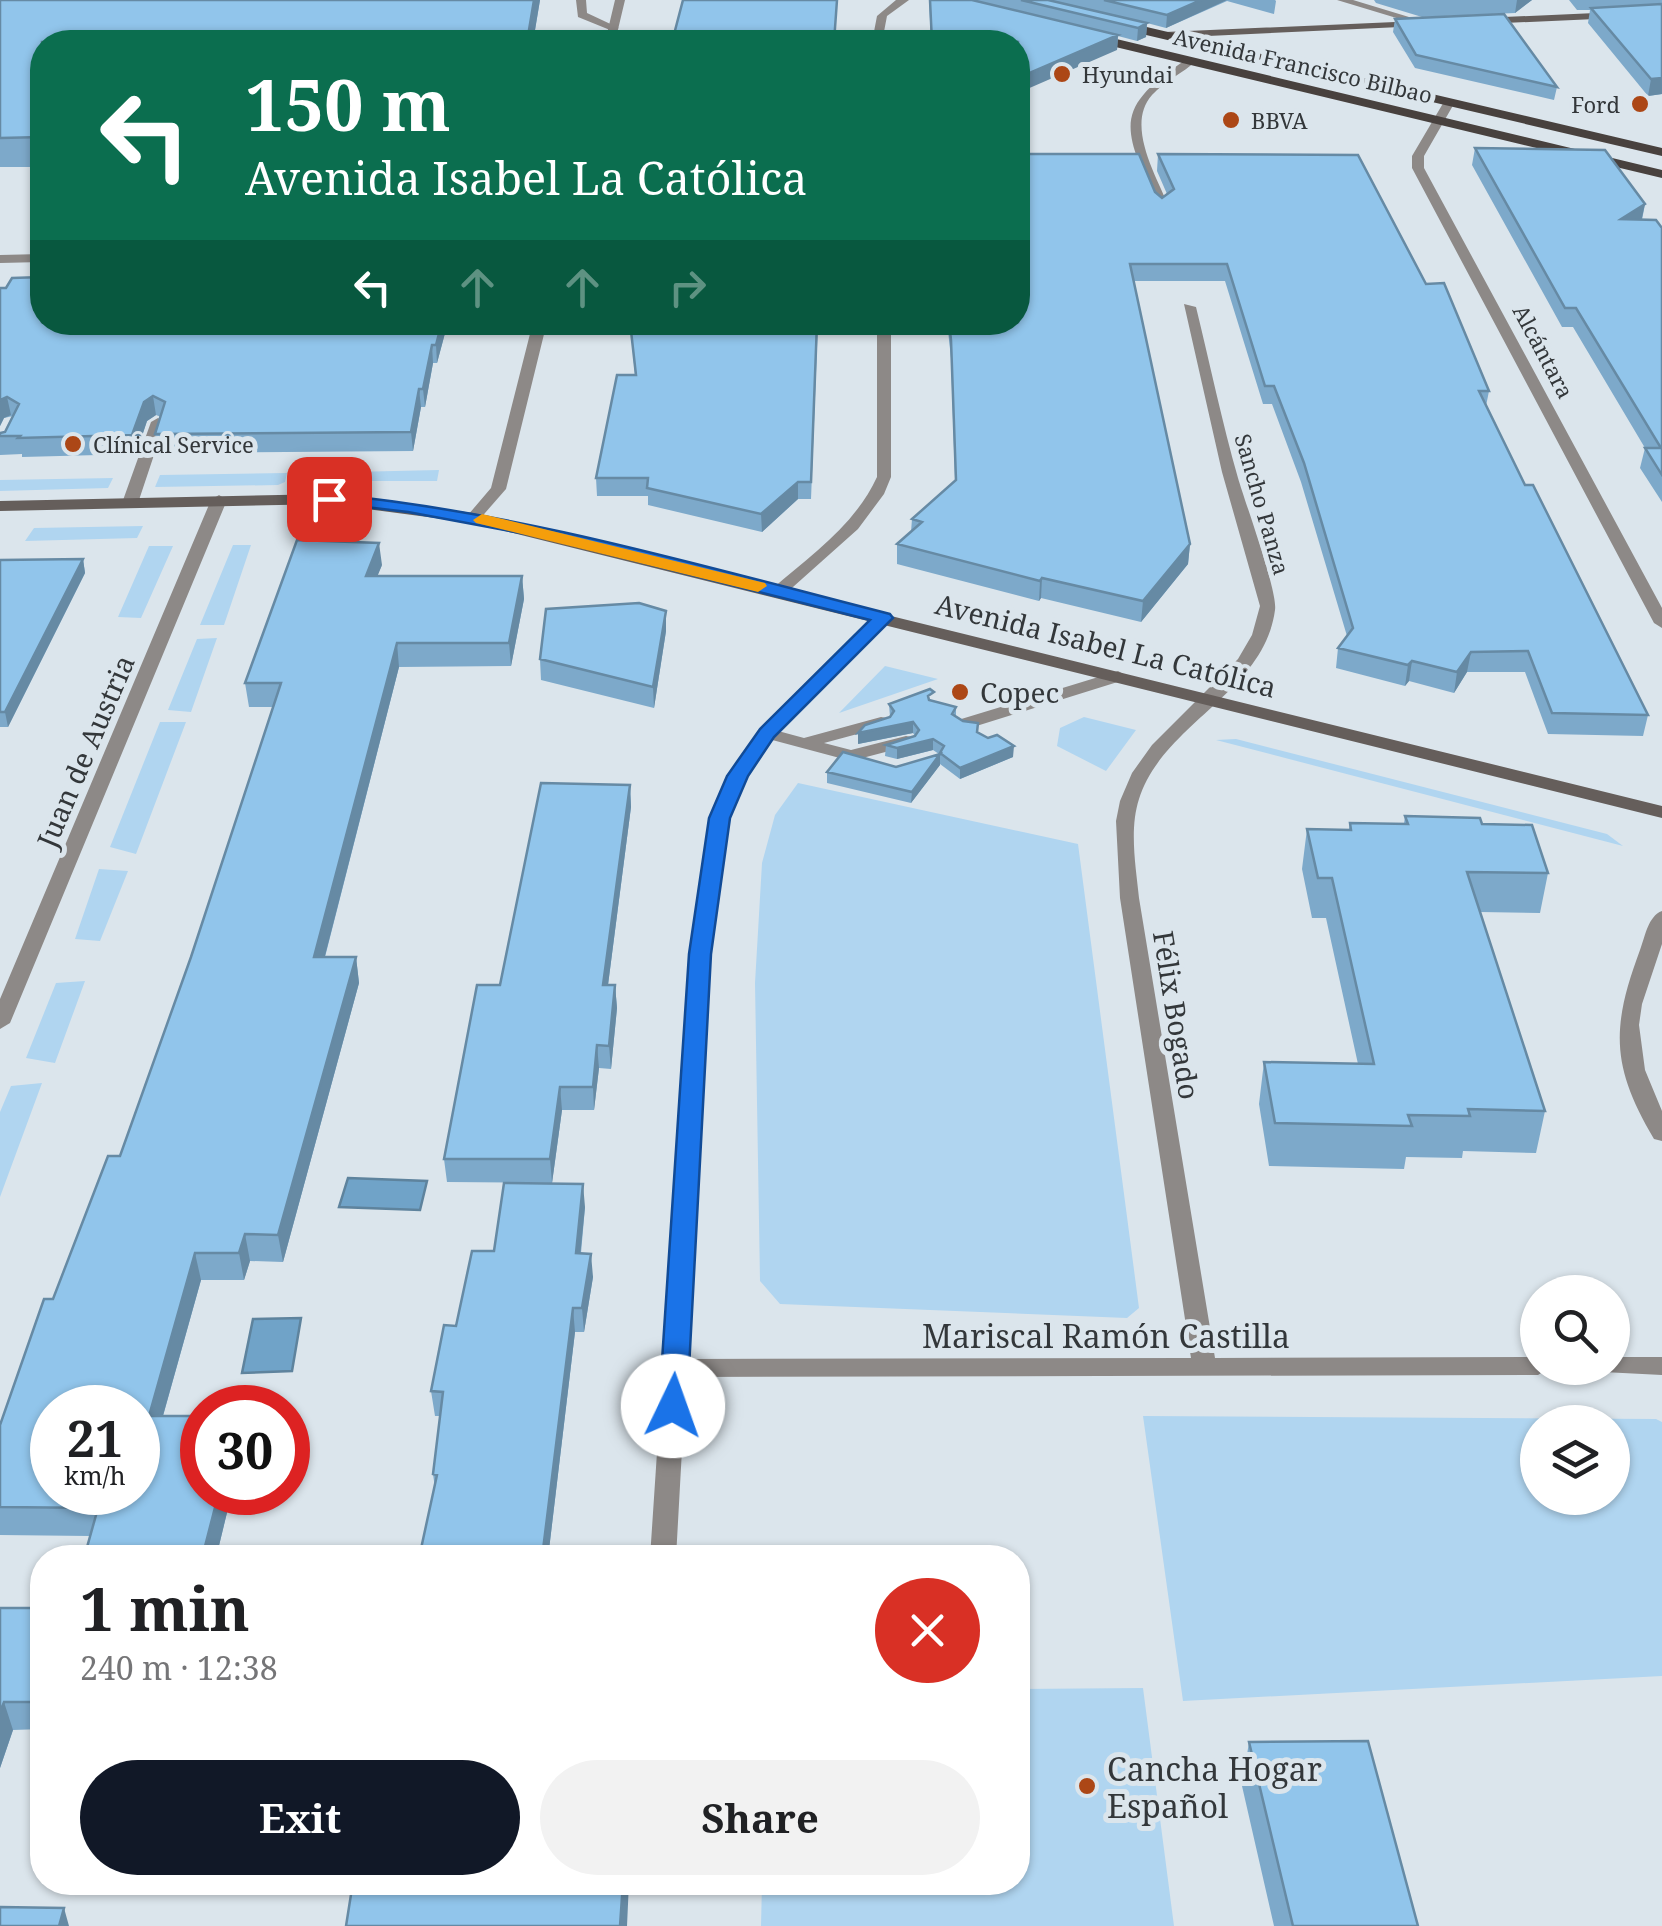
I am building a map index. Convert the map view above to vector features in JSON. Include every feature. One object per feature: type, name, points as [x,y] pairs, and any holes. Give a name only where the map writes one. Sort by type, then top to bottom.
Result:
[{"type":"main road","points":[[1466,22],[1662,13]]},
{"type":"main road","name":"Avenida Francisco Bilbao","points":[[1109,22],[1662,152]]},
{"type":"main road","points":[[1079,34],[1165,35],[1447,23]]},
{"type":"main road","name":"Avenida Francisco Bilbao","points":[[1060,30],[1662,174]]},
{"type":"main road","name":"Avenida Isabel La Católica","points":[[0,506],[329,499],[473,518],[1662,812]]},
{"type":"street","points":[[582,0],[582,16],[614,28],[620,0]]},
{"type":"street","points":[[878,30],[883,11],[904,0]]},
{"type":"street","points":[[1342,0],[1427,24]]},
{"type":"street","points":[[1406,0],[1427,24]]},
{"type":"street","points":[[1163,207],[1139,141],[1136,116],[1142,100],[1191,61]]},
{"type":"street","name":"Alcántara","points":[[1449,102],[1418,156],[1418,168],[1662,623]]},
{"type":"street","points":[[0,259],[30,258]]},
{"type":"street","name":"Sancho Panza","points":[[1188,307],[1229,472],[1268,606],[1266,622],[1254,648],[1212,699]]},
{"type":"street","points":[[473,518],[498,489],[537,335]]},
{"type":"street","points":[[778,592],[864,513],[878,494],[884,478],[884,335]]},
{"type":"street","points":[[130,503],[158,422]]},
{"type":"street","name":"Juan de Austria","points":[[0,1022],[219,500]]},
{"type":"street","points":[[665,1545],[700,954],[720,818],[738,776],[767,733],[884,618]]},
{"type":"street","points":[[960,717],[1004,713],[1118,676]]},
{"type":"street","name":"Félix Bogado","points":[[1204,1367],[1126,845],[1129,802],[1142,772],[1212,699]]},
{"type":"street","points":[[990,739],[1004,713]]},
{"type":"street","points":[[803,744],[880,722]]},
{"type":"street","points":[[767,733],[882,764]]},
{"type":"street","points":[[851,756],[906,741]]},
{"type":"street","points":[[1662,916],[1626,1017],[1627,1048],[1636,1082],[1662,1134]]},
{"type":"street","name":"Mariscal Ramón Castilla","points":[[676,1368],[1520,1366]]},
{"type":"street","points":[[1630,1366],[1662,1366]]},
{"type":"shaded area","points":[[439,470],[437,481],[303,481],[306,473]]},
{"type":"shaded area","points":[[287,473],[285,482],[278,485],[155,487],[160,475]]},
{"type":"shaded area","points":[[113,478],[108,488],[0,491],[0,480]]},
{"type":"shaded area","points":[[143,526],[137,538],[25,541],[34,528]]},
{"type":"shaded area","points":[[233,545],[251,545],[224,625],[200,625]]},
{"type":"shaded area","points":[[149,546],[173,546],[141,618],[118,617]]},
{"type":"shaded area","points":[[217,638],[191,712],[168,710],[197,639]]},
{"type":"shaded area","points":[[885,666],[938,679],[839,713]]},
{"type":"shaded area","points":[[1084,717],[1136,730],[1106,771],[1057,746],[1060,728]]},
{"type":"shaded area","points":[[160,722],[186,722],[136,854],[110,847]]},
{"type":"shaded area","points":[[1236,739],[1607,834],[1623,846],[1216,740]]},
{"type":"shaded area","points":[[798,783],[1078,844],[1139,1308],[1127,1318],[780,1304],[760,1281],[755,983],[762,863],[775,815]]},
{"type":"shaded area","points":[[99,869],[128,871],[100,941],[75,939]]},
{"type":"shaded area","points":[[85,981],[55,1063],[26,1058],[56,983]]},
{"type":"shaded area","points":[[42,1083],[0,1197],[0,1112],[11,1086]]},
{"type":"shaded area","points":[[348,1178],[427,1181],[420,1210],[339,1207]]},
{"type":"shaded area","points":[[301,1318],[292,1371],[242,1373],[253,1319]]},
{"type":"shaded area","points":[[1143,1416],[1520,1418],[1520,1515],[1630,1515],[1630,1419],[1662,1422],[1662,1676],[1183,1701]]},
{"type":"shaded area","name":"Cancha Hogar Español","points":[[1143,1688],[1174,1926],[761,1926],[762,1895],[1030,1895],[1030,1689]]},
{"type":"building","points":[[0,0],[534,0],[529,30],[30,30],[30,137],[0,138]]},
{"type":"building","points":[[683,0],[837,0],[835,30],[675,30]]},
{"type":"building","points":[[930,0],[972,0],[1118,35],[1030,73],[1030,30],[931,30]]},
{"type":"building","points":[[1021,0],[1048,0],[1147,23],[1138,28]]},
{"type":"building","points":[[1104,0],[1201,0],[1167,15]]},
{"type":"building","points":[[1662,4],[1662,78],[1651,79],[1591,8]]},
{"type":"building","points":[[1504,14],[1557,87],[1416,55],[1395,19]]},
{"type":"building","points":[[1475,148],[1605,150],[1645,204],[1621,219],[1656,220],[1662,228],[1662,475],[1645,448],[1661,448],[1576,308],[1565,308]]},
{"type":"building","points":[[1030,154],[1139,154],[1155,192],[1162,198],[1174,189],[1158,154],[1358,155],[1426,284],[1444,283],[1489,391],[1479,391],[1525,485],[1533,485],[1648,715],[1552,713],[1528,651],[1471,652],[1457,672],[1338,648],[1353,628],[1304,463],[1274,386],[1265,386],[1227,264],[1130,264],[1190,544],[1143,601],[1042,578],[1040,581],[897,544],[922,522],[912,519],[956,480],[950,335],[1030,335]]},
{"type":"building","points":[[30,277],[30,335],[439,335],[436,345],[432,345],[423,389],[419,389],[411,432],[155,434],[165,402],[153,396],[144,402],[132,435],[0,436],[19,404],[7,397],[0,400],[0,288],[6,288],[12,278]]},
{"type":"building","points":[[631,335],[817,335],[811,482],[798,482],[761,514],[647,488],[648,478],[596,478],[617,375],[636,375]]},
{"type":"building","points":[[297,540],[379,543],[366,576],[522,576],[509,643],[397,643],[314,957],[356,957],[278,1235],[245,1234],[239,1253],[195,1253],[158,1385],[30,1385],[30,1507],[0,1507],[0,1425],[44,1299],[53,1299],[108,1156],[120,1156],[191,957],[281,683],[245,683]]},
{"type":"building","points":[[83,559],[5,712],[0,712],[0,560]]},
{"type":"building","points":[[639,603],[666,611],[653,687],[540,659],[546,609]]},
{"type":"building","points":[[930,689],[934,692],[929,700],[956,707],[952,714],[963,721],[978,723],[977,732],[988,738],[997,735],[1014,746],[960,768],[940,753],[944,746],[933,739],[897,748],[886,745],[915,736],[919,730],[913,722],[858,733],[865,725],[890,717],[894,711],[889,704]]},
{"type":"building","points":[[843,752],[896,767],[940,754],[912,792],[827,772]]},
{"type":"building","points":[[541,783],[630,785],[603,985],[615,985],[609,1046],[597,1045],[593,1087],[560,1087],[550,1159],[444,1159],[477,985],[500,985]]},
{"type":"building","points":[[1405,816],[1480,818],[1482,824],[1532,825],[1548,873],[1467,872],[1545,1111],[1468,1109],[1470,1116],[1408,1115],[1412,1126],[1275,1123],[1264,1062],[1374,1064],[1332,878],[1318,878],[1307,829],[1351,830],[1350,823],[1408,824]]},
{"type":"building","points":[[504,1183],[583,1184],[576,1253],[591,1254],[582,1308],[573,1308],[544,1545],[422,1545],[437,1475],[433,1474],[443,1392],[431,1391],[444,1325],[456,1326],[472,1251],[494,1251]]},
{"type":"building","points":[[160,1416],[180,1416],[180,1515],[213,1515],[205,1545],[88,1545],[96,1515],[160,1515]]},
{"type":"building","points":[[0,1608],[30,1608],[30,1702],[4,1702],[0,1713]]},
{"type":"building","points":[[1368,1741],[1418,1926],[1293,1926],[1249,1742]]},
{"type":"building","points":[[351,1895],[622,1895],[620,1926],[346,1926]]},
{"type":"building","points":[[0,1907],[64,1908],[59,1926],[0,1926]]},
{"type":"slow traffic","points":[[482,520],[758,586]]},
{"type":"place","name":"Hyundai","points":[[1062,74]]},
{"type":"place","name":"Ford","points":[[1640,104]]},
{"type":"place","name":"BBVA","points":[[1231,120]]},
{"type":"place","name":"Clínical Service","points":[[73,444]]},
{"type":"place","name":"Copec","points":[[960,692]]},
{"type":"place","name":"Cancha Hogar Español","points":[[1087,1786]]},
{"type":"route","points":[[329,499],[408,506],[537,531],[884,618],[767,733],[738,776],[720,818],[700,954],[673,1406]]}]
